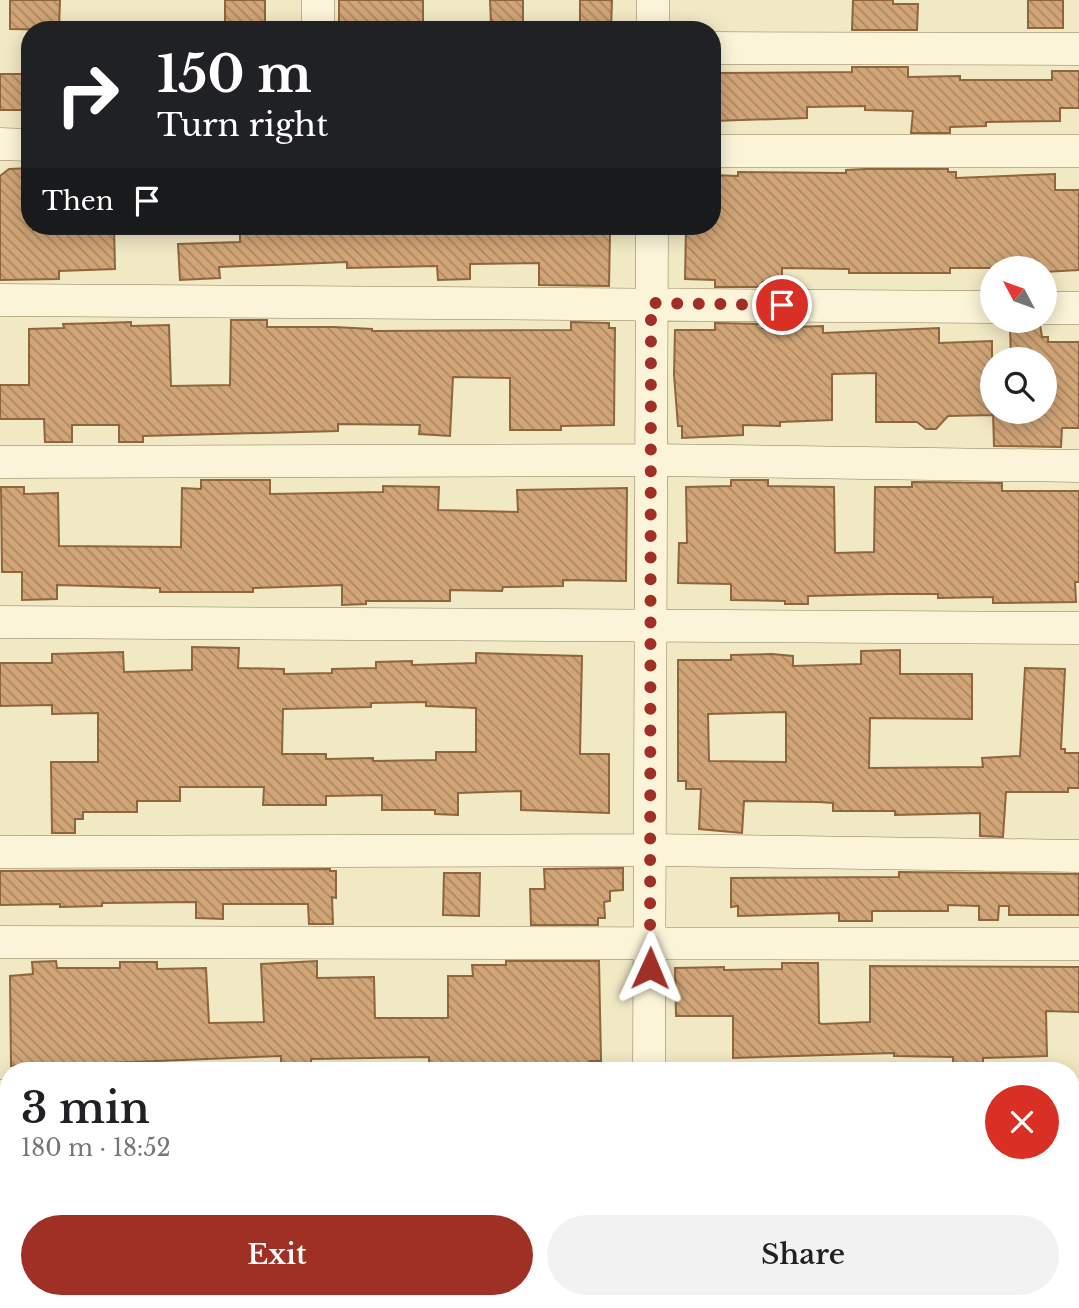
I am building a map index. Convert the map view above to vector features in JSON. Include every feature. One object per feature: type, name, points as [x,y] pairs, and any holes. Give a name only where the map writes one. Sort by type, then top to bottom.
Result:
[{"type":"street","points":[[318,0],[318,21]]},
{"type":"street","points":[[653,0],[653,21]]},
{"type":"street","points":[[721,48],[1079,49]]},
{"type":"street","points":[[0,144],[21,145]]},
{"type":"street","points":[[721,151],[1079,150]]},
{"type":"street","points":[[649,1062],[652,235]]},
{"type":"street","points":[[0,300],[980,307]]},
{"type":"street","points":[[1057,308],[1079,308]]},
{"type":"street","points":[[0,462],[651,460],[1079,466]]},
{"type":"street","points":[[0,622],[1079,628]]},
{"type":"street","points":[[0,852],[651,850],[1079,856]]},
{"type":"street","points":[[0,942],[1079,944]]},
{"type":"building","points":[[10,0],[60,0],[59,21],[21,21],[21,29],[10,29]]},
{"type":"building","points":[[225,0],[265,0],[265,21],[225,21]]},
{"type":"building","points":[[339,0],[423,0],[423,21],[339,21]]},
{"type":"building","points":[[490,0],[523,0],[523,21],[491,21]]},
{"type":"building","points":[[580,0],[612,0],[611,21],[580,21]]},
{"type":"building","points":[[853,0],[893,0],[893,4],[918,4],[917,30],[852,30]]},
{"type":"building","points":[[1028,0],[1063,0],[1063,28],[1028,28]]},
{"type":"building","points":[[852,67],[908,67],[908,77],[1052,80],[1052,71],[1079,71],[1079,108],[1060,108],[1060,121],[986,122],[986,126],[950,127],[950,133],[911,133],[913,111],[865,110],[865,106],[807,107],[807,118],[721,121],[721,73],[852,72]]},
{"type":"building","points":[[0,74],[21,74],[21,110],[0,110]]},
{"type":"building","points":[[21,168],[21,235],[114,235],[115,269],[59,271],[59,279],[0,280],[0,176],[9,169]]},
{"type":"building","points":[[866,169],[948,169],[948,172],[956,172],[956,178],[1055,174],[1055,190],[1079,190],[1079,270],[1057,271],[1057,256],[980,256],[980,268],[950,268],[950,273],[849,273],[849,269],[782,268],[782,282],[762,282],[762,287],[715,287],[715,280],[685,279],[686,235],[721,235],[721,175],[738,176],[738,172],[846,173],[846,170]]},
{"type":"building","points":[[240,235],[610,235],[609,286],[539,285],[539,263],[470,264],[470,279],[438,280],[437,266],[347,268],[347,262],[219,267],[220,278],[180,280],[178,244],[240,242]]},
{"type":"building","points":[[231,320],[267,320],[267,327],[334,327],[372,331],[571,330],[571,322],[609,323],[609,328],[615,328],[614,425],[561,426],[561,430],[510,430],[510,378],[453,377],[450,436],[419,434],[420,425],[338,424],[338,431],[143,436],[143,442],[119,442],[119,425],[72,425],[72,442],[45,442],[44,419],[0,419],[0,385],[29,385],[29,329],[64,328],[63,324],[131,322],[131,326],[169,325],[171,386],[230,385]]},
{"type":"building","points":[[715,323],[762,324],[762,328],[823,326],[823,333],[939,328],[939,343],[992,341],[992,347],[980,347],[980,415],[948,416],[936,429],[926,429],[917,422],[876,422],[876,373],[832,374],[832,420],[780,422],[780,426],[743,425],[743,435],[682,438],[682,426],[678,426],[674,375],[675,330],[715,330]]},
{"type":"building","points":[[1010,333],[1041,333],[1042,337],[1048,337],[1048,342],[1079,342],[1079,428],[1062,428],[1061,447],[994,446],[993,424],[1057,424],[1057,347],[1011,347]]},
{"type":"building","points":[[201,480],[270,480],[270,494],[383,492],[383,486],[439,487],[438,510],[518,512],[517,490],[627,488],[626,581],[563,580],[563,586],[503,587],[502,591],[450,590],[450,601],[366,601],[366,604],[342,605],[342,585],[253,588],[253,592],[160,592],[160,588],[57,585],[57,599],[22,600],[22,572],[2,572],[1,487],[24,487],[24,494],[58,493],[59,546],[181,547],[182,488],[201,489]]},
{"type":"building","points":[[731,480],[768,480],[768,486],[834,487],[835,553],[874,552],[875,487],[912,487],[912,482],[1002,483],[1002,491],[1079,491],[1079,582],[1075,582],[1076,602],[993,603],[993,597],[938,598],[938,594],[890,594],[808,596],[808,604],[785,604],[785,601],[731,600],[731,584],[678,583],[679,543],[687,543],[686,487],[731,486]]},
{"type":"building","points":[[192,647],[239,648],[238,668],[284,669],[284,674],[332,673],[332,669],[376,668],[376,662],[412,661],[412,665],[476,663],[476,653],[582,656],[580,754],[609,754],[609,813],[521,810],[521,791],[458,793],[458,815],[435,814],[435,810],[382,810],[382,795],[326,796],[326,805],[263,805],[264,787],[180,787],[180,801],[137,801],[137,812],[83,812],[83,819],[75,819],[75,833],[52,833],[51,762],[98,762],[98,713],[52,714],[52,705],[0,706],[0,663],[52,663],[52,654],[123,652],[124,672],[192,670]],"holes":[[[426,702],[426,706],[476,708],[476,752],[436,752],[436,760],[373,761],[373,758],[326,759],[326,754],[282,754],[283,709],[371,707],[371,703]]]},
{"type":"building","points":[[900,650],[900,674],[972,674],[972,719],[870,718],[869,768],[983,767],[982,758],[1020,756],[1025,668],[1065,669],[1061,749],[1065,749],[1065,753],[1079,753],[1079,788],[1068,788],[1068,792],[1006,792],[1003,837],[980,836],[980,813],[895,815],[895,811],[833,811],[833,803],[819,802],[744,801],[742,833],[699,829],[701,789],[686,789],[686,781],[678,781],[678,660],[731,660],[731,655],[772,654],[793,656],[793,666],[861,664],[861,651]],"holes":[[[786,712],[786,762],[709,761],[708,714]]]},
{"type":"building","points":[[623,868],[623,890],[610,891],[610,901],[604,902],[605,918],[598,918],[598,925],[531,925],[530,889],[545,889],[544,869]]},
{"type":"building","points":[[0,871],[336,871],[336,898],[332,897],[333,924],[309,924],[308,904],[223,904],[223,919],[196,918],[196,902],[102,903],[102,906],[60,907],[60,904],[0,905]]},
{"type":"building","points":[[899,872],[1079,874],[1079,915],[1009,915],[1009,906],[999,906],[998,920],[979,920],[979,906],[948,905],[948,911],[872,911],[872,921],[839,921],[839,913],[738,916],[738,906],[731,907],[731,878],[899,877]]},
{"type":"building","points":[[444,873],[480,873],[479,916],[443,915]]},
{"type":"building","points":[[56,961],[57,968],[120,968],[120,962],[157,962],[157,969],[206,968],[209,1023],[264,1022],[261,964],[317,961],[317,978],[374,977],[375,1018],[448,1018],[448,976],[473,976],[472,965],[506,965],[506,961],[599,961],[601,1061],[429,1062],[429,1057],[281,1062],[281,1056],[134,1062],[11,1062],[10,976],[33,974],[32,962]]},
{"type":"building","points":[[782,963],[818,963],[819,1023],[822,1024],[870,1022],[870,966],[1079,967],[1079,1012],[1046,1011],[1047,1056],[983,1058],[983,1062],[953,1062],[953,1057],[894,1056],[894,1053],[733,1058],[733,1016],[676,1016],[675,968],[782,969]]},
{"type":"route","points":[[650,968],[651,303],[782,305]]}]
